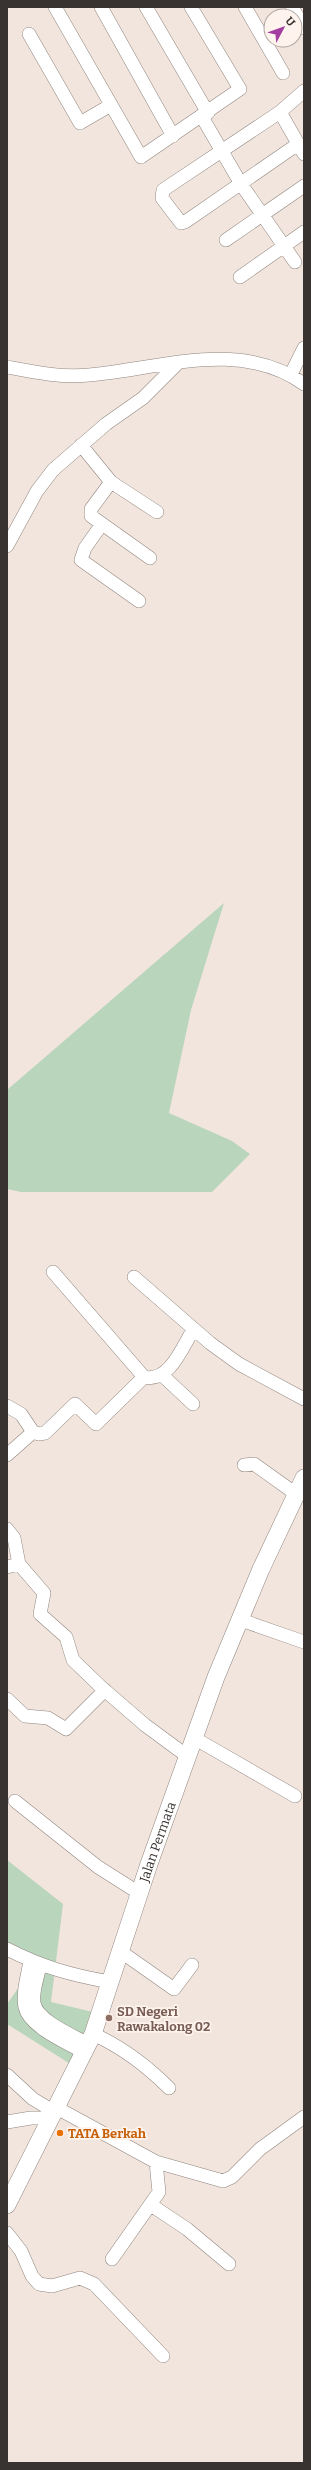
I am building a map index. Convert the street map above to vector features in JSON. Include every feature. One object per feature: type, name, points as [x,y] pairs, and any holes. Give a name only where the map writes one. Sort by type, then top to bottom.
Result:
[{"type":"main road","name":"Jalan Permata","points":[[7,2205],[88,2044],[187,1756],[241,1620],[304,1478]]},
{"type":"street","points":[[55,7],[141,157],[205,115],[240,89],[192,7]]},
{"type":"street","points":[[101,7],[173,136]]},
{"type":"street","points":[[146,7],[205,115],[220,151],[295,262]]},
{"type":"street","points":[[245,7],[283,73]]},
{"type":"street","points":[[29,34],[80,123],[111,105]]},
{"type":"street","points":[[280,112],[301,149],[241,184],[185,222],[182,223],[177,219],[162,198],[163,190],[280,112],[304,91]]},
{"type":"street","points":[[226,240],[304,186]]},
{"type":"street","points":[[240,277],[304,232]]},
{"type":"street","points":[[291,374],[304,348]]},
{"type":"street","points":[[7,367],[74,376],[196,360],[251,361],[271,365],[291,374],[304,384]]},
{"type":"street","points":[[7,546],[36,491],[53,470],[81,444],[143,398],[179,362]]},
{"type":"street","points":[[81,444],[111,482],[157,512]]},
{"type":"street","points":[[111,482],[90,511],[91,516],[150,558]]},
{"type":"street","points":[[102,524],[85,548],[82,560],[139,601]]},
{"type":"street","points":[[52,1272],[144,1377],[152,1379],[162,1375],[193,1330]]},
{"type":"street","points":[[134,1277],[193,1330],[239,1364],[304,1400]]},
{"type":"street","points":[[162,1375],[193,1404]]},
{"type":"street","points":[[7,1406],[21,1414],[33,1432],[39,1434],[45,1433],[75,1404],[92,1421],[99,1423],[144,1377]]},
{"type":"street","points":[[7,1455],[33,1432]]},
{"type":"street","points":[[244,1465],[254,1464],[296,1494]]},
{"type":"street","points":[[7,1529],[14,1538],[13,1566],[43,1590],[44,1597],[40,1614],[66,1637],[73,1660],[145,1725],[187,1756]]},
{"type":"street","points":[[241,1620],[304,1642]]},
{"type":"street","points":[[7,1700],[25,1716],[48,1718],[66,1729],[105,1690]]},
{"type":"street","points":[[194,1738],[295,1796]]},
{"type":"street","points":[[14,1801],[98,1867],[139,1893]]},
{"type":"street","points":[[7,1949],[35,1963],[64,1973],[110,1982]]},
{"type":"street","points":[[120,1951],[174,1989],[192,1965]]},
{"type":"street","points":[[35,1963],[34,2004],[50,2023],[88,2044],[111,2042],[148,2066],[169,2088]]},
{"type":"street","points":[[7,2075],[33,2099],[54,2113],[156,2162],[223,2181],[228,2180],[260,2149],[304,2117]]},
{"type":"street","points":[[7,2122],[54,2113]]},
{"type":"street","points":[[112,2258],[159,2192],[156,2162]]},
{"type":"street","points":[[151,2205],[187,2229],[229,2264]]},
{"type":"street","points":[[7,2233],[21,2251],[32,2276],[39,2284],[52,2286],[80,2278],[94,2284],[163,2356]]},
{"type":"green space","points":[[224,903],[191,1010],[169,1113],[232,1141],[250,1154],[212,1192],[21,1192],[7,1189],[7,1090]]},
{"type":"green space","points":[[7,1860],[63,1904],[51,2002],[97,2013],[75,2067],[7,2024],[7,2004],[29,1973],[16,1957],[7,1954]]},
{"type":"place","name":"SD Negeri Rawakalong 02","points":[[109,2018]]},
{"type":"place","name":"TATA Berkah","points":[[60,2133]]}]
